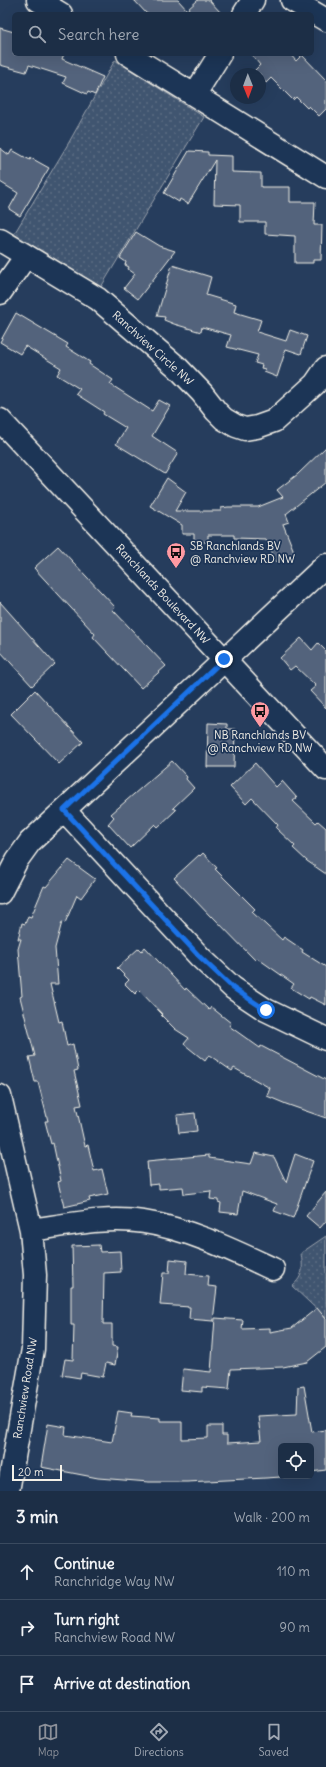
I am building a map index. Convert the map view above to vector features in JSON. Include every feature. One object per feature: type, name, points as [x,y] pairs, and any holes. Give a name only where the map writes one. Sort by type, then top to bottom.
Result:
[{"type":"street","points":[[38,0],[58,12]]},
{"type":"street","points":[[245,12],[253,0]]},
{"type":"street","points":[[292,0],[312,12]]},
{"type":"street","points":[[314,13],[326,20]]},
{"type":"street","points":[[131,56],[195,94],[326,177]]},
{"type":"street","points":[[195,94],[219,56]]},
{"type":"street","name":"Ranchview Circle NW","points":[[0,240],[98,299],[177,366],[202,393],[216,411],[224,419],[236,426],[245,429],[257,427],[274,421],[315,384],[326,368]]},
{"type":"street","points":[[0,293],[26,256]]},
{"type":"street","name":"Ranchlands Boulevard NW","points":[[0,420],[326,769]]},
{"type":"street","points":[[0,894],[18,860],[30,842],[224,659],[326,566]]},
{"type":"street","points":[[64,810],[200,957],[233,988],[266,1010],[326,1039]]},
{"type":"street","name":"Ranchview Road NW","points":[[0,1096],[31,1230],[35,1275],[32,1349],[8,1491]]},
{"type":"street","points":[[31,1230],[112,1220],[143,1221],[184,1231],[273,1269]]},
{"type":"shaded area","points":[[115,60],[204,117],[101,287],[14,234],[68,144]]},
{"type":"shaded area","points":[[326,1236],[326,1318],[292,1286],[301,1275],[301,1253]]},
{"type":"building","points":[[134,0],[178,0],[187,10],[198,0],[209,0],[220,12],[145,12]]},
{"type":"building","points":[[0,28],[12,31],[12,56],[63,56],[62,59],[103,77],[95,95],[88,92],[87,94],[63,83],[66,77],[29,65],[26,72],[0,65]]},
{"type":"building","points":[[253,56],[292,56],[296,61],[303,56],[326,80],[326,109],[319,116],[309,106],[307,108],[296,97],[293,100],[271,78],[266,83],[266,68],[257,68],[260,65]]},
{"type":"building","points":[[0,148],[9,155],[12,150],[49,168],[20,216],[9,209],[18,193],[0,182]]},
{"type":"building","points":[[189,151],[208,152],[208,155],[232,156],[232,172],[261,173],[261,187],[290,187],[290,202],[315,202],[314,225],[322,225],[321,260],[313,260],[313,263],[295,263],[295,236],[265,234],[265,222],[240,222],[240,205],[214,204],[215,160],[188,204],[180,199],[179,202],[164,193]]},
{"type":"building","points":[[136,232],[159,246],[175,251],[138,299],[124,288],[135,274],[128,269],[129,267],[125,265],[126,262],[120,258]]},
{"type":"building","points":[[172,265],[211,277],[206,295],[236,304],[234,312],[261,320],[257,332],[286,341],[290,330],[307,336],[301,354],[286,349],[277,377],[264,372],[265,369],[261,368],[262,365],[255,363],[258,355],[227,347],[231,335],[202,327],[201,332],[164,320],[165,317],[157,316]]},
{"type":"building","points":[[16,313],[68,344],[66,347],[90,362],[89,364],[113,380],[110,384],[152,411],[159,400],[170,406],[152,436],[178,453],[165,474],[116,444],[126,428],[103,414],[104,412],[76,394],[80,389],[57,375],[61,368],[25,346],[20,354],[0,342]]},
{"type":"building","points":[[326,447],[326,482],[286,514],[289,522],[283,524],[295,554],[276,562],[266,539],[234,538],[234,535],[208,535],[208,542],[194,542],[194,534],[182,534],[182,525],[150,506],[167,478],[186,492],[175,511],[221,511],[221,508],[228,507],[258,507],[283,497],[277,490],[298,474]]},
{"type":"building","points":[[58,546],[115,607],[113,610],[166,666],[141,688],[93,637],[95,634],[34,568]]},
{"type":"building","points":[[0,602],[55,664],[32,686],[0,651]]},
{"type":"building","points":[[301,638],[312,650],[318,643],[326,651],[326,708],[310,691],[316,686],[295,666],[290,670],[280,658]]},
{"type":"building","points":[[35,690],[83,742],[59,764],[11,714]]},
{"type":"building","points":[[208,723],[227,724],[227,729],[235,729],[234,767],[207,767]]},
{"type":"building","points":[[172,761],[187,777],[186,779],[194,788],[173,808],[176,810],[158,827],[155,824],[130,848],[108,824],[114,817],[111,814]]},
{"type":"building","points":[[255,763],[276,787],[282,781],[297,798],[293,801],[316,823],[318,821],[326,828],[326,874],[307,861],[293,848],[295,846],[276,828],[278,825],[252,798],[246,804],[230,787]]},
{"type":"building","points":[[203,853],[217,868],[215,869],[255,909],[252,912],[282,940],[284,937],[303,950],[302,952],[326,967],[326,1005],[310,997],[309,999],[291,988],[294,984],[257,958],[255,960],[174,878]]},
{"type":"building","points":[[69,860],[95,879],[81,898],[77,895],[65,923],[62,922],[55,948],[58,984],[50,984],[59,1022],[62,1021],[67,1046],[73,1044],[78,1070],[74,1071],[82,1105],[76,1106],[85,1146],[88,1145],[94,1171],[102,1169],[108,1194],[89,1198],[90,1201],[64,1207],[58,1182],[61,1181],[53,1143],[51,1144],[45,1121],[48,1121],[38,1082],[35,1082],[29,1057],[35,1056],[20,997],[22,996],[18,949],[21,939],[18,939],[22,923],[25,924],[28,916],[31,917],[44,886],[46,887]]},
{"type":"building","points":[[145,947],[185,990],[186,988],[209,1010],[211,1007],[231,1023],[229,1026],[260,1048],[261,1046],[326,1080],[326,1118],[267,1096],[270,1088],[234,1068],[232,1071],[209,1055],[205,1061],[184,1044],[189,1038],[175,1029],[139,990],[135,994],[125,984],[129,980],[117,968],[139,948],[142,951]]},
{"type":"building","points":[[195,1113],[197,1131],[179,1133],[177,1115]]},
{"type":"building","points":[[255,1153],[274,1157],[286,1182],[295,1154],[313,1161],[293,1218],[274,1211],[277,1204],[242,1191],[238,1214],[220,1212],[221,1203],[218,1202],[218,1200],[210,1199],[211,1191],[184,1194],[183,1187],[159,1189],[159,1184],[149,1185],[147,1161],[209,1155],[209,1158],[251,1164]]},
{"type":"building","points":[[326,1192],[326,1221],[320,1228],[306,1216]]},
{"type":"building","points":[[99,1245],[100,1252],[120,1251],[121,1272],[104,1273],[103,1324],[112,1324],[112,1346],[118,1347],[115,1365],[106,1363],[103,1377],[81,1373],[80,1378],[62,1375],[65,1359],[73,1360],[74,1325],[71,1325],[71,1286],[73,1286],[72,1246]]},
{"type":"building","points":[[170,1259],[187,1261],[186,1274],[209,1276],[208,1286],[217,1287],[213,1321],[189,1319],[190,1307],[160,1305],[163,1273],[169,1273]]},
{"type":"building","points":[[317,1308],[326,1319],[326,1347],[307,1362],[283,1367],[231,1369],[229,1389],[202,1387],[202,1392],[181,1390],[183,1369],[211,1372],[215,1318],[243,1320],[242,1329],[270,1328],[270,1332],[292,1328]]},
{"type":"building","points":[[304,1386],[312,1432],[326,1430],[326,1470],[314,1472],[314,1443],[278,1443],[278,1477],[187,1482],[149,1482],[98,1478],[41,1467],[48,1424],[66,1427],[65,1435],[112,1442],[118,1411],[132,1413],[131,1416],[160,1418],[160,1421],[182,1421],[182,1439],[208,1438],[208,1426],[222,1426],[222,1435],[227,1435],[227,1443],[261,1441],[258,1416],[297,1414],[298,1387]]},
{"type":"place","name":"SB Ranchlands BV @ Ranchview RD NW","points":[[176,569]]},
{"type":"place","name":"NB Ranchlands BV @ Ranchview RD NW","points":[[260,728]]},
{"type":"route","points":[[224,659],[64,810],[200,957],[233,988],[266,1010]]}]
